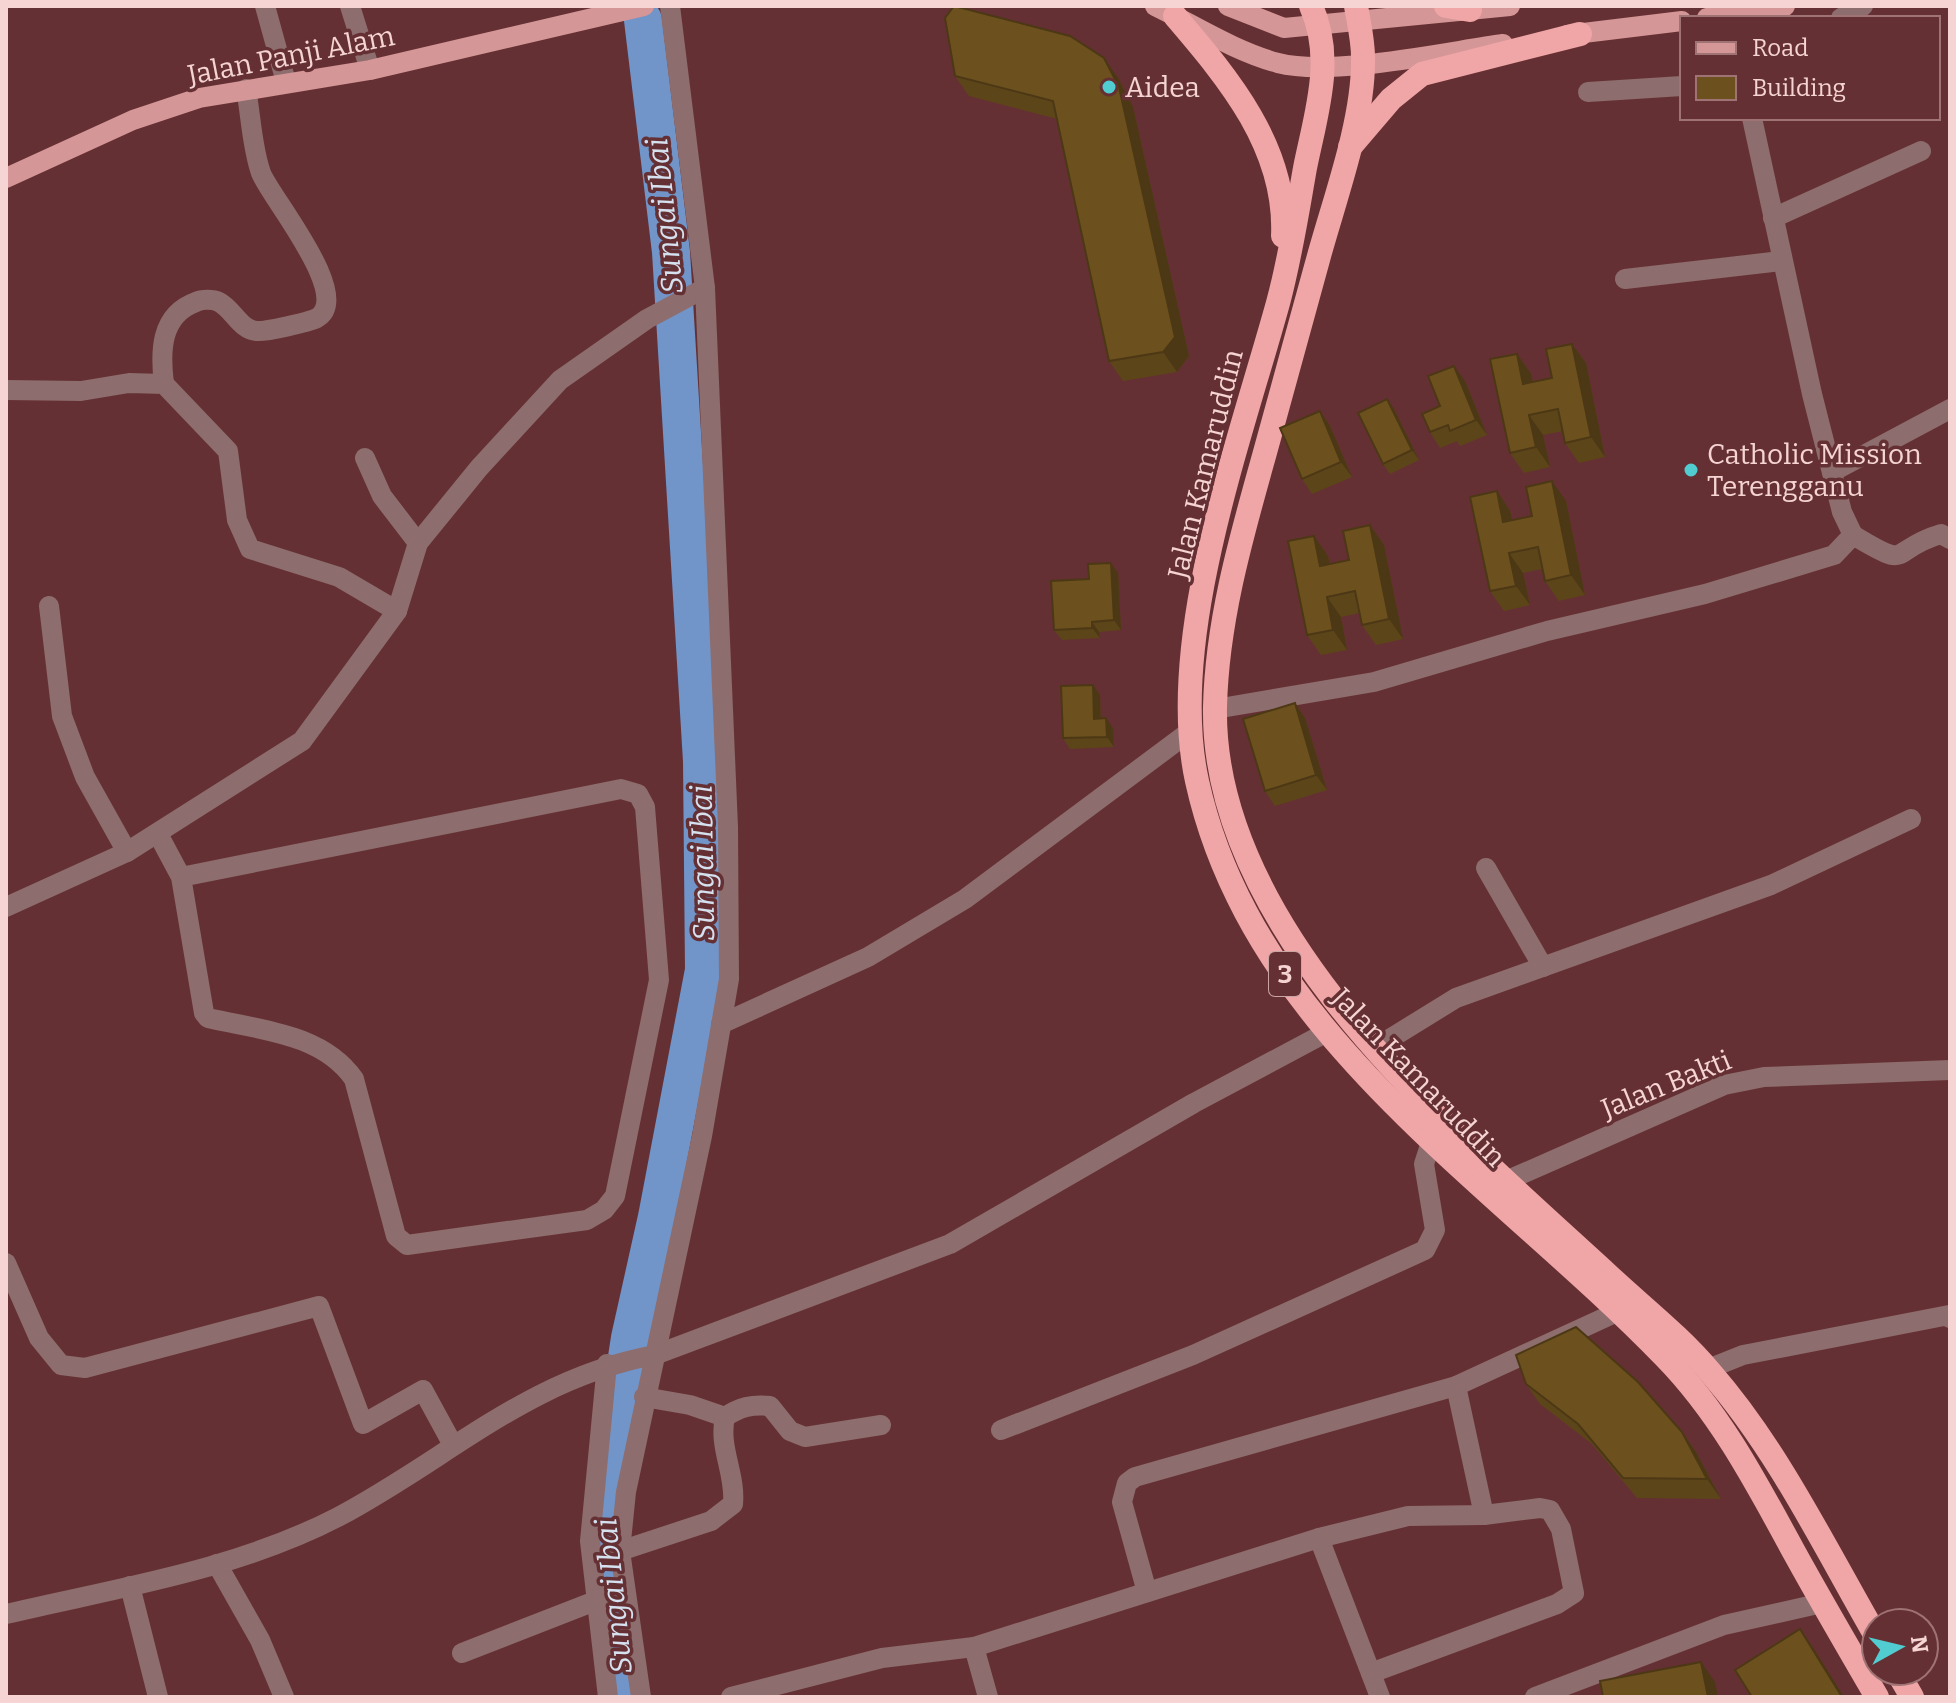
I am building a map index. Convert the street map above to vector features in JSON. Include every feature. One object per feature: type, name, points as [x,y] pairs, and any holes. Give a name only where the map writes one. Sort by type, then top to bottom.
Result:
[{"type":"highway","points":[[1165,11],[1254,118],[1278,179],[1284,221],[1281,294]]},
{"type":"highway","name":"Jalan Kamaruddin","points":[[1357,15],[1363,63],[1349,147],[1245,524],[1224,618],[1215,709],[1223,775],[1238,837],[1266,898],[1316,979],[1375,1048],[1506,1181],[1708,1369],[1760,1436],[1860,1608]]},
{"type":"highway","name":"3","points":[[1316,16],[1325,67]]},
{"type":"highway","points":[[1349,147],[1391,99],[1422,74],[1580,34]]},
{"type":"highway","name":"Jalan Kamaruddin","points":[[1325,67],[1281,294],[1228,481],[1196,620],[1189,732],[1210,829],[1266,948],[1329,1031],[1432,1139],[1668,1359],[1741,1455],[1877,1697]]},
{"type":"main road","name":"Jalan Panji Alam","points":[[6,178],[133,120],[199,98],[370,70],[613,10],[644,6]]},
{"type":"main road","points":[[1228,6],[1284,28],[1316,16],[1510,6]]},
{"type":"main road","points":[[1731,16],[1785,6]]},
{"type":"main road","points":[[1165,11],[1226,44],[1280,63],[1325,67],[1680,21]]},
{"type":"street","points":[[265,6],[286,82]]},
{"type":"street","points":[[350,6],[370,70]]},
{"type":"street","points":[[641,1697],[623,1590],[620,1551],[626,1492],[702,1136],[729,979],[728,827],[704,288],[670,6]]},
{"type":"street","points":[[1845,16],[1863,6]]},
{"type":"street","points":[[1588,92],[1680,86]]},
{"type":"street","points":[[246,89],[260,170],[311,251],[326,298],[324,310],[316,318],[258,332],[247,328],[219,301],[201,300],[180,308],[168,326],[161,354],[164,384],[228,451],[237,520],[250,549],[339,577],[397,611]]},
{"type":"street","points":[[1752,120],[1781,261],[1842,512],[1853,535],[1887,556],[1899,557],[1941,534],[1950,539]]},
{"type":"street","points":[[1773,218],[1921,151]]},
{"type":"street","points":[[1625,279],[1781,261]]},
{"type":"street","points":[[6,907],[127,852],[302,741],[397,611],[418,543],[479,468],[560,380],[649,318],[704,288]]},
{"type":"street","points":[[6,390],[81,391],[129,383],[164,384]]},
{"type":"street","points":[[1832,472],[1950,409]]},
{"type":"street","points":[[365,458],[382,496],[418,543]]},
{"type":"street","points":[[1215,709],[1374,682],[1547,631],[1705,594],[1834,555],[1853,535]]},
{"type":"street","points":[[49,606],[62,716],[85,777],[127,852]]},
{"type":"street","points":[[721,1024],[868,957],[965,899],[1189,732]]},
{"type":"street","points":[[158,834],[181,877],[204,1013],[208,1018],[312,1043],[341,1061],[354,1079],[396,1236],[407,1245],[418,1246],[587,1220],[604,1210],[615,1196],[659,975],[645,807],[638,794],[621,789],[181,877]]},
{"type":"street","points":[[1375,1048],[1456,998],[1771,885],[1911,819]]},
{"type":"street","points":[[1486,868],[1543,967]]},
{"type":"street","points":[[6,1614],[217,1564],[338,1517],[449,1437],[547,1388],[608,1364],[654,1356],[950,1244],[1194,1103],[1329,1031]]},
{"type":"street","name":"Jalan Bakti","points":[[1506,1181],[1724,1085],[1764,1077],[1950,1070]]},
{"type":"street","points":[[1001,1430],[1193,1355],[1425,1250],[1435,1230],[1424,1164],[1432,1139]]},
{"type":"street","points":[[6,1263],[39,1338],[61,1365],[85,1368],[319,1306],[363,1424],[423,1390],[449,1437]]},
{"type":"street","points":[[1147,1592],[1122,1502],[1127,1483],[1135,1477],[1456,1386],[1617,1312]]},
{"type":"street","points":[[1708,1369],[1743,1355],[1949,1315],[1950,1318]]},
{"type":"street","points":[[608,1364],[590,1541],[608,1697]]},
{"type":"street","points":[[1456,1386],[1484,1515]]},
{"type":"street","points":[[644,1397],[690,1405],[725,1417]]},
{"type":"street","points":[[620,1551],[711,1521],[733,1504],[735,1490],[721,1432],[725,1417],[740,1408],[756,1404],[770,1406],[790,1431],[805,1437],[881,1425]]},
{"type":"street","points":[[731,1697],[756,1694],[882,1658],[974,1647],[1319,1538],[1408,1516],[1484,1515],[1540,1508],[1550,1510],[1561,1529],[1574,1593],[1557,1604],[1371,1673]]},
{"type":"street","points":[[1319,1538],[1380,1697]]},
{"type":"street","points":[[217,1564],[260,1640],[284,1697]]},
{"type":"street","points":[[130,1586],[158,1697]]},
{"type":"street","points":[[462,1653],[623,1590]]},
{"type":"street","points":[[1535,1697],[1574,1689],[1724,1625],[1822,1603]]},
{"type":"street","points":[[974,1647],[988,1697]]},
{"type":"building","points":[[954,6],[1070,36],[1104,58],[1119,87],[1175,337],[1163,352],[1109,361],[1053,101],[955,76],[945,18]]},
{"type":"building","points":[[1572,344],[1591,437],[1565,443],[1558,409],[1529,415],[1536,447],[1510,453],[1490,359],[1517,354],[1523,384],[1552,378],[1546,349]]},
{"type":"building","points":[[1454,366],[1476,420],[1450,431],[1448,425],[1430,432],[1422,414],[1440,406],[1428,376]]},
{"type":"building","points":[[1387,399],[1412,450],[1383,464],[1358,413]]},
{"type":"building","points":[[1320,411],[1341,462],[1302,479],[1280,428]]},
{"type":"building","points":[[1552,481],[1571,575],[1545,581],[1538,547],[1509,553],[1516,586],[1490,591],[1470,497],[1497,491],[1503,522],[1532,516],[1526,487]]},
{"type":"building","points":[[1370,525],[1389,619],[1362,625],[1355,591],[1327,597],[1333,630],[1307,635],[1288,541],[1314,536],[1320,566],[1349,560],[1343,531]]},
{"type":"building","points":[[1111,563],[1114,620],[1092,622],[1092,628],[1054,630],[1051,581],[1089,579],[1088,564]]},
{"type":"building","points":[[1093,685],[1094,719],[1106,718],[1107,737],[1063,738],[1061,686]]},
{"type":"building","points":[[1295,703],[1316,775],[1265,791],[1243,719]]},
{"type":"building","points":[[1576,1327],[1638,1382],[1682,1432],[1707,1479],[1623,1478],[1578,1424],[1526,1384],[1516,1355]]},
{"type":"building","points":[[1800,1629],[1842,1697],[1752,1697],[1735,1670]]},
{"type":"building","points":[[1701,1662],[1708,1697],[1603,1697],[1600,1681]]},
{"type":"waterway","name":"Sungai Ibai","points":[[625,1697],[601,1527],[630,1338],[657,1217],[704,970],[702,761],[671,252],[643,20]]},
{"type":"place","name":"Aidea","points":[[1109,87]]},
{"type":"place","name":"Catholic Mission Terengganu","points":[[1691,470]]}]
